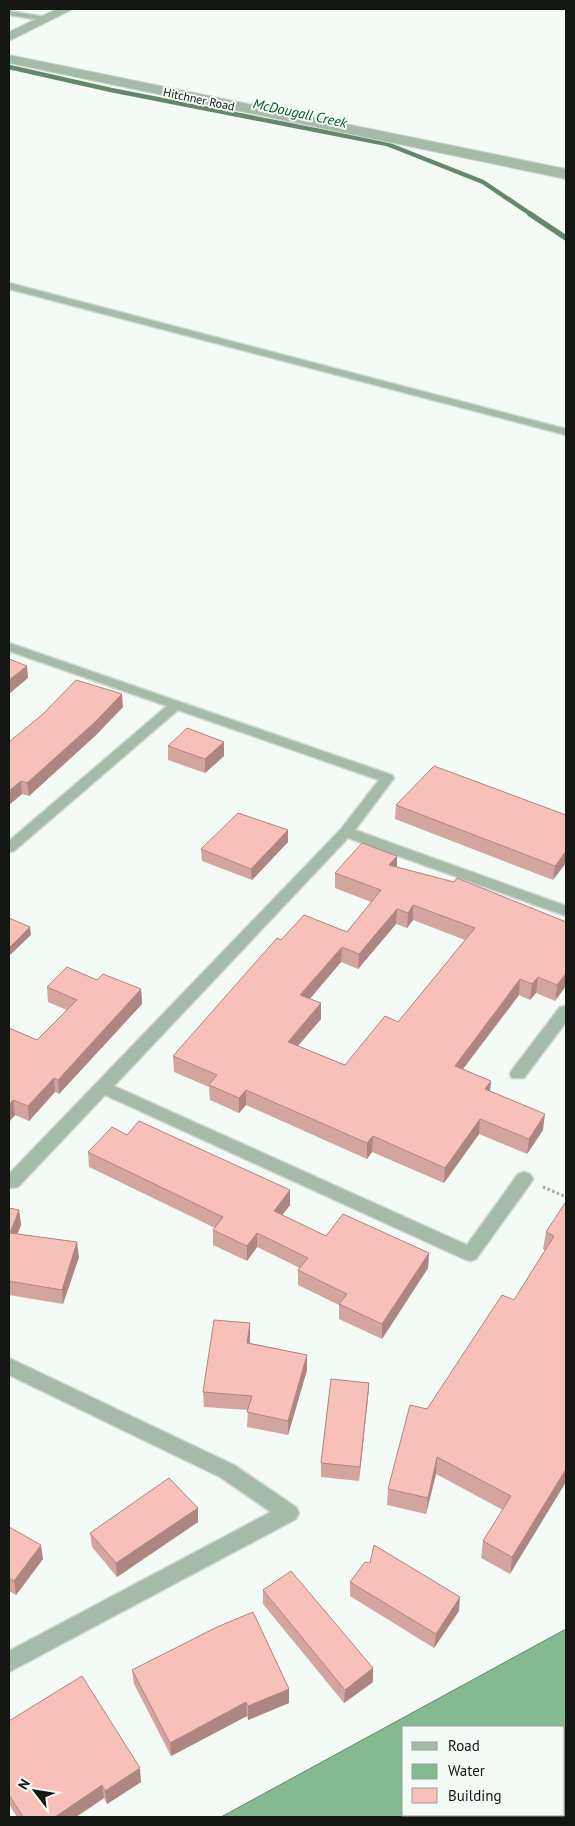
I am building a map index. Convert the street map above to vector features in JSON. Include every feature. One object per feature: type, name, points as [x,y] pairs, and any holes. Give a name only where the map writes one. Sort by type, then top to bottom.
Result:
[{"type":"street","points":[[9,37],[67,9]]},
{"type":"street","name":"Hitchner Road","points":[[9,59],[566,174]]},
{"type":"lane","points":[[9,13],[46,19]]},
{"type":"lane","points":[[9,286],[566,432]]},
{"type":"lane","points":[[9,647],[387,778],[346,832],[12,1182]]},
{"type":"lane","points":[[9,848],[176,705]]},
{"type":"lane","points":[[346,832],[566,911]]},
{"type":"lane","points":[[518,1074],[566,1011]]},
{"type":"lane","points":[[102,1087],[470,1254],[524,1179]]},
{"type":"lane","points":[[9,1366],[227,1471],[289,1513],[9,1662]]},
{"type":"water","points":[[566,1629],[566,1817],[221,1817]]},
{"type":"building","points":[[9,659],[27,666],[9,680]]},
{"type":"building","points":[[76,680],[122,694],[94,723],[27,783],[21,781],[9,791],[9,742],[43,714]]},
{"type":"building","points":[[187,728],[224,742],[205,759],[168,746]]},
{"type":"building","points":[[434,766],[566,815],[566,851],[555,866],[396,805]]},
{"type":"building","points":[[238,813],[288,830],[251,869],[201,849]]},
{"type":"building","points":[[362,843],[397,856],[389,865],[454,882],[457,878],[566,922],[566,973],[557,985],[538,977],[532,984],[520,979],[455,1066],[491,1081],[485,1089],[545,1114],[529,1139],[480,1119],[445,1168],[373,1136],[367,1143],[246,1090],[239,1098],[209,1085],[217,1075],[173,1056],[277,938],[281,940],[304,915],[347,932],[381,890],[335,873]],"holes":[[[413,905],[475,928],[398,1022],[385,1016],[345,1065],[288,1042],[321,1003],[300,995],[342,947],[359,954],[397,909],[408,913]]]},
{"type":"building","points":[[9,918],[30,927],[9,948]]},
{"type":"building","points":[[67,967],[97,980],[103,974],[141,989],[58,1080],[54,1078],[28,1106],[13,1100],[9,1105],[9,1028],[37,1040],[77,1000],[47,987]]},
{"type":"building","points":[[139,1121],[290,1190],[274,1211],[326,1236],[343,1214],[429,1253],[382,1324],[339,1304],[347,1294],[298,1270],[308,1258],[257,1233],[247,1246],[213,1230],[223,1217],[88,1152],[112,1127],[127,1135]]},
{"type":"building","points":[[565,1203],[566,1469],[512,1557],[483,1541],[511,1496],[437,1457],[428,1498],[388,1489],[410,1405],[427,1409],[502,1295],[514,1300],[554,1236],[546,1232]]},
{"type":"building","points":[[9,1208],[19,1210],[10,1233],[77,1242],[62,1290],[9,1281]]},
{"type":"building","points":[[214,1320],[250,1323],[247,1343],[307,1355],[288,1421],[247,1412],[252,1396],[203,1392]]},
{"type":"building","points":[[331,1379],[369,1383],[360,1467],[321,1463]]},
{"type":"building","points":[[169,1478],[198,1508],[116,1563],[90,1533]]},
{"type":"building","points":[[9,1527],[41,1545],[14,1581],[9,1578]]},
{"type":"building","points":[[374,1545],[460,1597],[436,1634],[350,1582],[365,1562],[370,1563]]},
{"type":"building","points":[[291,1571],[373,1668],[345,1690],[263,1590]]},
{"type":"building","points":[[253,1612],[289,1689],[248,1706],[246,1702],[170,1743],[132,1670],[217,1627]]},
{"type":"building","points":[[82,1676],[140,1768],[105,1791],[102,1785],[55,1817],[23,1817],[9,1795],[9,1721]]},
{"type":"waterway","name":"McDougall Creek","points":[[9,67],[111,90],[387,144],[483,182],[532,215]]},
{"type":"waterway","name":"McDougall Creek","points":[[530,214],[566,238]]}]
